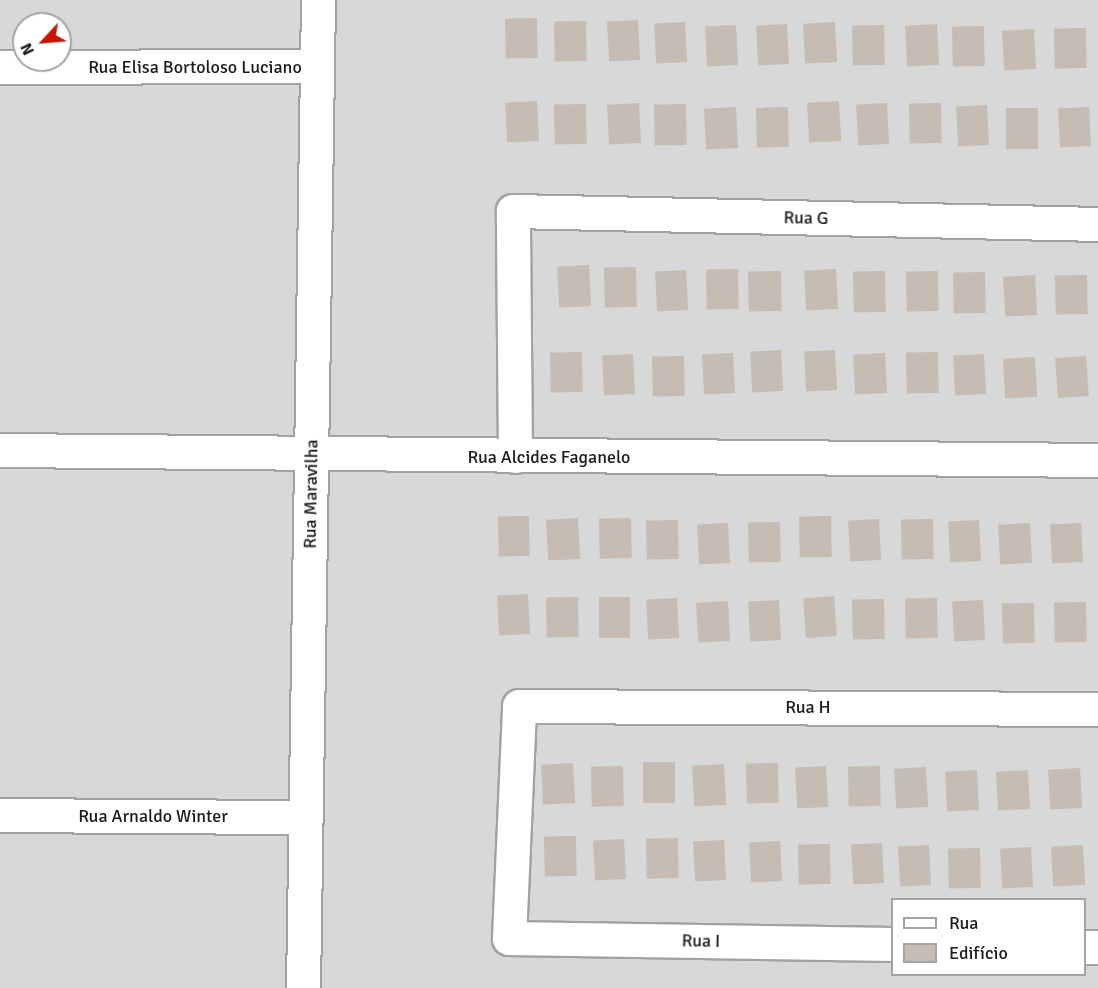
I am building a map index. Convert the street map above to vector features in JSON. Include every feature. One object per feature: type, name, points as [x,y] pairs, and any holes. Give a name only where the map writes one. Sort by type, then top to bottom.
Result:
[{"type":"street","name":"Rua Maravilha","points":[[303,988],[318,0]]},
{"type":"street","name":"Rua Elisa Bortoloso Luciano","points":[[0,68],[317,66]]},
{"type":"street","name":"Rua G","points":[[515,456],[513,211],[1098,224]]},
{"type":"street","name":"Rua Alcides Faganelo","points":[[0,450],[312,455],[1098,460]]},
{"type":"street","name":"Rua H","points":[[509,938],[519,706],[1098,709]]},
{"type":"street","name":"Rua Arnaldo Winter","points":[[0,815],[306,817]]},
{"type":"street","name":"Rua I","points":[[509,938],[891,944]]},
{"type":"shaded area","points":[[0,0],[1098,0],[1098,988],[0,988]]},
{"type":"building","points":[[537,18],[538,58],[506,59],[505,19]]},
{"type":"building","points":[[638,20],[640,60],[609,62],[607,22]]},
{"type":"building","points":[[586,21],[587,61],[555,62],[554,22]]},
{"type":"building","points":[[685,22],[687,62],[656,64],[654,24]]},
{"type":"building","points":[[835,22],[837,62],[805,64],[803,24]]},
{"type":"building","points":[[787,24],[789,64],[758,66],[756,26]]},
{"type":"building","points":[[937,24],[939,65],[907,67],[905,26]]},
{"type":"building","points":[[736,25],[738,65],[707,67],[705,27]]},
{"type":"building","points":[[884,25],[885,65],[853,66],[852,26]]},
{"type":"building","points":[[984,26],[985,66],[953,67],[952,27]]},
{"type":"building","points":[[1086,28],[1087,68],[1055,69],[1054,29]]},
{"type":"building","points":[[1034,29],[1036,69],[1004,71],[1002,31]]},
{"type":"building","points":[[537,101],[539,141],[507,143],[505,103]]},
{"type":"building","points":[[839,101],[841,141],[809,143],[807,103]]},
{"type":"building","points":[[639,103],[641,143],[609,145],[607,105]]},
{"type":"building","points":[[887,103],[889,144],[858,146],[856,105]]},
{"type":"building","points":[[941,103],[942,143],[910,144],[909,104]]},
{"type":"building","points":[[586,104],[587,144],[555,145],[554,105]]},
{"type":"building","points":[[686,104],[687,145],[655,146],[654,105]]},
{"type":"building","points":[[987,105],[989,145],[958,147],[956,107]]},
{"type":"building","points":[[736,107],[738,148],[706,150],[704,109]]},
{"type":"building","points":[[788,107],[789,147],[757,148],[756,108]]},
{"type":"building","points":[[1089,107],[1091,146],[1060,148],[1058,109]]},
{"type":"building","points":[[1006,108],[1038,108],[1038,149],[1006,149]]},
{"type":"building","points":[[589,265],[591,306],[559,308],[557,267]]},
{"type":"building","points":[[636,267],[637,307],[605,308],[604,268]]},
{"type":"building","points":[[738,269],[739,309],[707,310],[706,270]]},
{"type":"building","points":[[836,269],[838,309],[806,311],[804,271]]},
{"type":"building","points":[[686,270],[688,310],[657,312],[655,272]]},
{"type":"building","points":[[781,271],[782,311],[749,312],[748,272]]},
{"type":"building","points":[[885,271],[886,312],[854,313],[853,272]]},
{"type":"building","points":[[938,271],[939,311],[907,312],[906,272]]},
{"type":"building","points":[[985,272],[986,313],[954,314],[953,273]]},
{"type":"building","points":[[1035,275],[1037,315],[1005,317],[1003,277]]},
{"type":"building","points":[[1087,275],[1088,314],[1056,315],[1055,276]]},
{"type":"building","points":[[781,350],[783,391],[752,393],[750,352]]},
{"type":"building","points":[[835,350],[837,390],[806,392],[804,352]]},
{"type":"building","points":[[582,352],[583,392],[551,393],[550,353]]},
{"type":"building","points":[[938,352],[939,393],[907,394],[906,353]]},
{"type":"building","points":[[733,353],[735,393],[704,395],[702,355]]},
{"type":"building","points":[[885,353],[887,393],[855,395],[853,355]]},
{"type":"building","points":[[633,354],[635,394],[604,396],[602,356]]},
{"type":"building","points":[[984,354],[986,394],[955,396],[953,356]]},
{"type":"building","points":[[684,356],[685,396],[653,397],[652,357]]},
{"type":"building","points":[[1086,356],[1089,396],[1058,398],[1055,358]]},
{"type":"building","points":[[1035,357],[1037,397],[1005,399],[1003,359]]},
{"type":"building","points":[[529,516],[530,556],[499,557],[498,517]]},
{"type":"building","points":[[831,516],[832,557],[800,558],[799,517]]},
{"type":"building","points":[[578,518],[580,559],[548,561],[546,520]]},
{"type":"building","points":[[631,518],[632,558],[600,559],[599,519]]},
{"type":"building","points":[[879,519],[881,560],[850,562],[848,521]]},
{"type":"building","points":[[933,519],[934,559],[902,560],[901,520]]},
{"type":"building","points":[[678,520],[679,559],[647,560],[646,521]]},
{"type":"building","points":[[979,520],[981,561],[950,563],[948,522]]},
{"type":"building","points":[[780,522],[781,562],[749,563],[748,523]]},
{"type":"building","points":[[728,523],[730,563],[699,565],[697,525]]},
{"type":"building","points":[[1030,523],[1032,563],[1000,565],[998,525]]},
{"type":"building","points":[[1081,523],[1083,562],[1052,564],[1050,525]]},
{"type":"building","points":[[528,594],[530,634],[499,636],[497,596]]},
{"type":"building","points":[[834,596],[837,636],[806,638],[803,598]]},
{"type":"building","points":[[578,597],[579,637],[547,638],[546,598]]},
{"type":"building","points":[[599,597],[630,597],[630,638],[599,638]]},
{"type":"building","points":[[677,598],[679,638],[648,640],[646,600]]},
{"type":"building","points":[[937,598],[938,638],[906,639],[905,599]]},
{"type":"building","points":[[884,599],[885,639],[853,640],[852,600]]},
{"type":"building","points":[[779,600],[781,640],[750,642],[748,602]]},
{"type":"building","points":[[983,600],[985,640],[954,642],[952,602]]},
{"type":"building","points":[[728,601],[730,641],[698,643],[696,603]]},
{"type":"building","points":[[1086,602],[1087,642],[1055,643],[1054,603]]},
{"type":"building","points":[[1034,603],[1035,643],[1003,644],[1002,604]]},
{"type":"building","points":[[643,762],[675,762],[675,803],[643,803]]},
{"type":"building","points":[[573,763],[575,803],[543,805],[541,765]]},
{"type":"building","points":[[778,763],[779,803],[747,804],[746,764]]},
{"type":"building","points":[[724,764],[726,805],[694,807],[692,766]]},
{"type":"building","points":[[623,766],[624,806],[592,807],[591,767]]},
{"type":"building","points":[[826,766],[828,807],[797,809],[795,768]]},
{"type":"building","points":[[880,766],[881,806],[849,807],[848,767]]},
{"type":"building","points":[[926,767],[928,807],[896,809],[894,769]]},
{"type":"building","points":[[1080,768],[1082,808],[1050,810],[1048,770]]},
{"type":"building","points":[[977,770],[979,810],[947,812],[945,772]]},
{"type":"building","points":[[1028,770],[1030,809],[998,811],[996,772]]},
{"type":"building","points":[[576,836],[577,876],[545,877],[544,837]]},
{"type":"building","points":[[678,838],[679,878],[647,879],[646,839]]},
{"type":"building","points":[[624,839],[626,879],[595,881],[593,841]]},
{"type":"building","points":[[724,840],[726,880],[695,882],[693,842]]},
{"type":"building","points":[[780,841],[782,881],[751,883],[749,843]]},
{"type":"building","points":[[882,843],[884,883],[853,885],[851,845]]},
{"type":"building","points":[[830,844],[831,884],[799,885],[798,845]]},
{"type":"building","points":[[929,845],[931,885],[900,887],[898,847]]},
{"type":"building","points":[[1083,845],[1085,885],[1053,887],[1051,847]]},
{"type":"building","points":[[1031,847],[1033,887],[1002,889],[1000,849]]},
{"type":"building","points":[[980,848],[981,888],[949,889],[948,849]]}]
